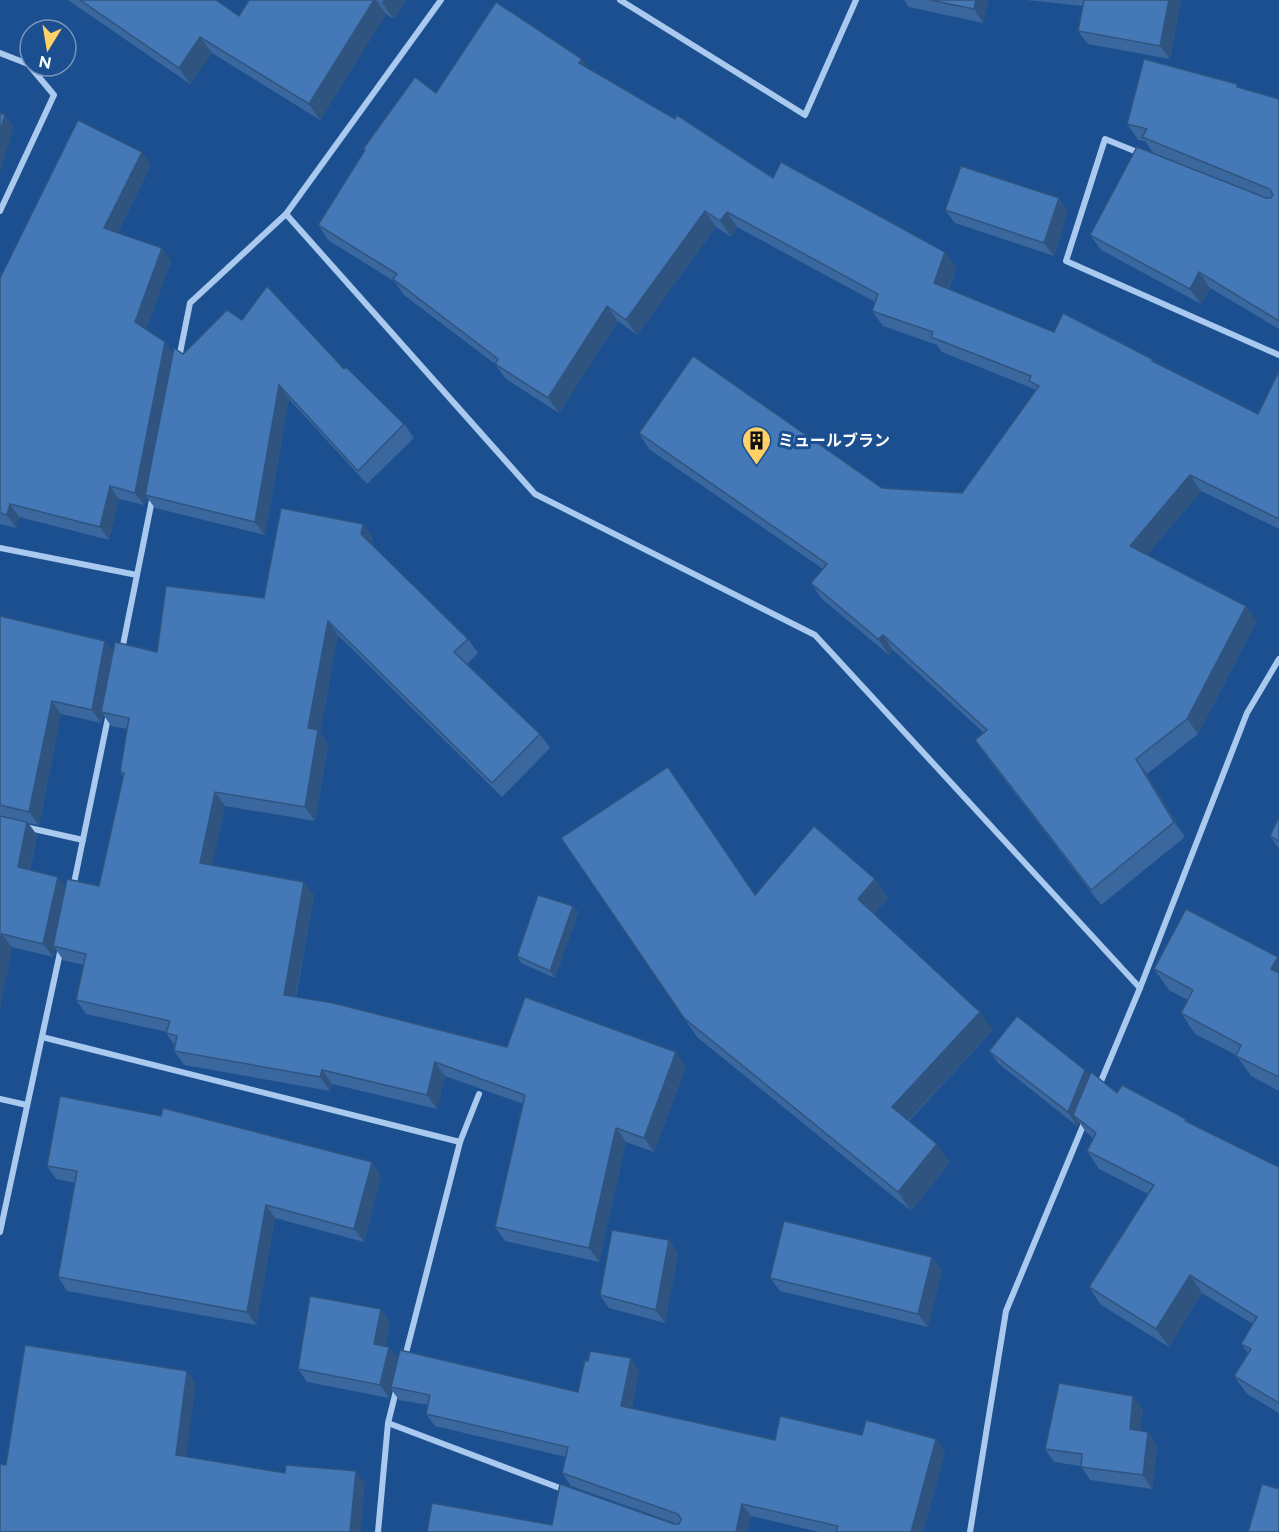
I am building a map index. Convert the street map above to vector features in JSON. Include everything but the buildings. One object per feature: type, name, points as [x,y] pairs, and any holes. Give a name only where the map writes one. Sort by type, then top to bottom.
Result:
[{"type":"street","points":[[177,371],[190,303],[286,214],[441,0]]},
{"type":"street","points":[[620,0],[805,115],[856,0]]},
{"type":"street","points":[[0,53],[28,64],[54,95],[0,211]]},
{"type":"street","points":[[1148,156],[1105,139],[1066,261],[1279,355]]},
{"type":"street","points":[[286,214],[535,494],[815,635],[1140,988]]},
{"type":"street","points":[[121,656],[155,484]]},
{"type":"street","points":[[0,548],[137,575]]},
{"type":"street","points":[[1096,1095],[1247,713],[1279,659]]},
{"type":"street","points":[[71,898],[111,702]]},
{"type":"street","points":[[21,826],[83,840]]},
{"type":"street","points":[[0,1232],[61,944]]},
{"type":"street","points":[[42,1037],[460,1142]]},
{"type":"street","points":[[402,1367],[460,1142],[479,1094]]},
{"type":"street","points":[[0,1099],[27,1105]]},
{"type":"street","points":[[970,1532],[1006,1311],[1087,1117]]},
{"type":"street","points":[[378,1532],[388,1423],[400,1378]]},
{"type":"street","points":[[388,1423],[574,1493]]},
{"type":"place","name":"ミュールブラン","points":[[757,466]]}]
